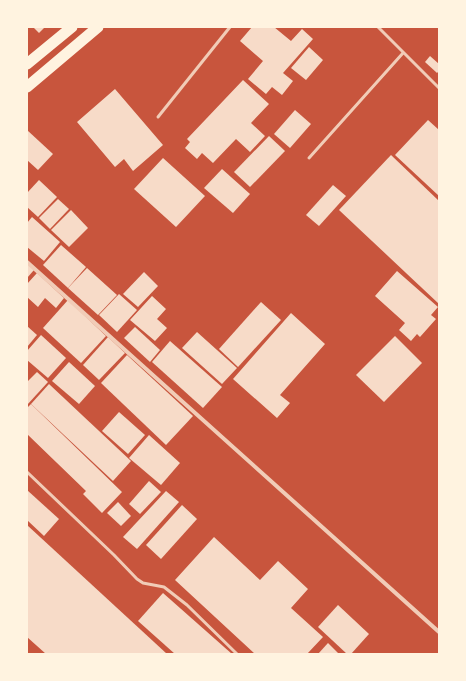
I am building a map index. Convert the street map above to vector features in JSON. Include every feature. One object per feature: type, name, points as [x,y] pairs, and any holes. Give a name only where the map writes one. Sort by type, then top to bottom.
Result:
[{"type":"highway","points":[[27,64],[72,27]]},
{"type":"highway","points":[[27,86],[98,27]]},
{"type":"street","points":[[27,262],[439,632]]},
{"type":"lane","points":[[158,117],[230,27]]},
{"type":"lane","points":[[378,27],[439,88]]},
{"type":"lane","points":[[308,158],[403,53]]},
{"type":"lane","points":[[27,472],[137,579],[143,583],[164,587],[187,605],[237,654]]},
{"type":"building","points":[[33,27],[45,27],[39,33]]},
{"type":"building","points":[[252,27],[274,27],[291,41],[302,29],[313,39],[283,73],[293,81],[282,95],[272,87],[266,94],[248,79],[263,61],[240,41]]},
{"type":"building","points":[[309,47],[323,60],[306,80],[291,68]]},
{"type":"building","points":[[430,56],[439,64],[439,71],[437,73],[425,62]]},
{"type":"building","points":[[243,80],[269,104],[251,123],[265,136],[250,152],[236,139],[213,163],[202,153],[197,159],[185,148],[190,142],[187,139]]},
{"type":"building","points":[[115,89],[163,145],[133,171],[124,159],[115,167],[77,122]]},
{"type":"building","points":[[295,110],[311,124],[290,148],[274,134]]},
{"type":"building","points":[[428,120],[439,130],[439,196],[395,155]]},
{"type":"building","points":[[27,130],[53,154],[38,170],[27,160]]},
{"type":"building","points":[[269,136],[285,151],[250,187],[234,172]]},
{"type":"building","points":[[391,155],[439,201],[439,304],[339,210]]},
{"type":"building","points":[[163,158],[205,196],[176,227],[134,189]]},
{"type":"building","points":[[222,169],[250,194],[233,213],[204,188]]},
{"type":"building","points":[[39,180],[57,197],[38,217],[27,207],[27,193]]},
{"type":"building","points":[[333,185],[346,196],[319,226],[306,215]]},
{"type":"building","points":[[58,199],[69,209],[50,229],[39,218]]},
{"type":"building","points":[[71,210],[88,228],[69,247],[51,230]]},
{"type":"building","points":[[32,217],[60,242],[44,261],[27,247],[27,223]]},
{"type":"building","points":[[61,245],[86,267],[68,288],[43,265]]},
{"type":"building","points":[[27,263],[34,270],[27,278]]},
{"type":"building","points":[[87,268],[117,295],[98,315],[68,288]]},
{"type":"building","points":[[397,271],[438,307],[431,315],[436,319],[420,337],[417,334],[411,341],[399,330],[405,323],[375,296]]},
{"type":"building","points":[[144,272],[158,286],[138,307],[123,294]]},
{"type":"building","points":[[37,273],[64,298],[56,308],[45,298],[38,307],[27,297],[27,284]]},
{"type":"building","points":[[119,294],[137,310],[117,332],[99,315]]},
{"type":"building","points":[[152,296],[166,309],[157,319],[167,328],[155,341],[130,320]]},
{"type":"building","points":[[68,300],[106,336],[81,363],[43,328]]},
{"type":"building","points":[[261,302],[281,320],[238,367],[219,349]]},
{"type":"building","points":[[291,313],[325,344],[280,395],[290,403],[277,418],[233,379]]},
{"type":"building","points":[[27,326],[37,335],[27,347]]},
{"type":"building","points":[[135,327],[160,350],[150,362],[124,338]]},
{"type":"building","points":[[197,332],[237,368],[222,384],[182,348]]},
{"type":"building","points":[[41,335],[66,358],[48,378],[27,360],[27,351]]},
{"type":"building","points":[[395,336],[422,363],[384,402],[356,375]]},
{"type":"building","points":[[108,337],[125,353],[99,380],[83,365]]},
{"type":"building","points":[[170,341],[222,387],[203,408],[152,362]]},
{"type":"building","points":[[127,355],[193,416],[166,445],[101,383]]},
{"type":"building","points":[[69,362],[95,386],[79,404],[52,381]]},
{"type":"building","points":[[37,372],[48,382],[27,405],[27,382]]},
{"type":"building","points":[[49,384],[131,461],[113,481],[31,404]]},
{"type":"building","points":[[31,404],[122,492],[102,513],[83,494],[86,491],[27,434],[27,408]]},
{"type":"building","points":[[119,412],[145,435],[128,454],[102,431]]},
{"type":"building","points":[[149,435],[180,463],[161,485],[129,458]]},
{"type":"building","points":[[149,481],[161,492],[140,514],[129,504]]},
{"type":"building","points":[[27,490],[59,519],[44,536],[27,520]]},
{"type":"building","points":[[166,491],[179,502],[137,549],[123,537]]},
{"type":"building","points":[[118,502],[131,516],[121,526],[107,513]]},
{"type":"building","points":[[182,505],[197,519],[161,559],[146,545]]},
{"type":"building","points":[[27,525],[167,654],[46,654],[27,637]]},
{"type":"building","points":[[214,537],[260,580],[278,561],[308,589],[291,608],[323,637],[307,654],[255,654],[175,580]]},
{"type":"building","points":[[163,593],[232,654],[175,654],[138,621]]},
{"type":"building","points":[[338,605],[369,634],[351,654],[347,654],[318,627]]},
{"type":"building","points":[[328,643],[339,654],[318,654]]}]
